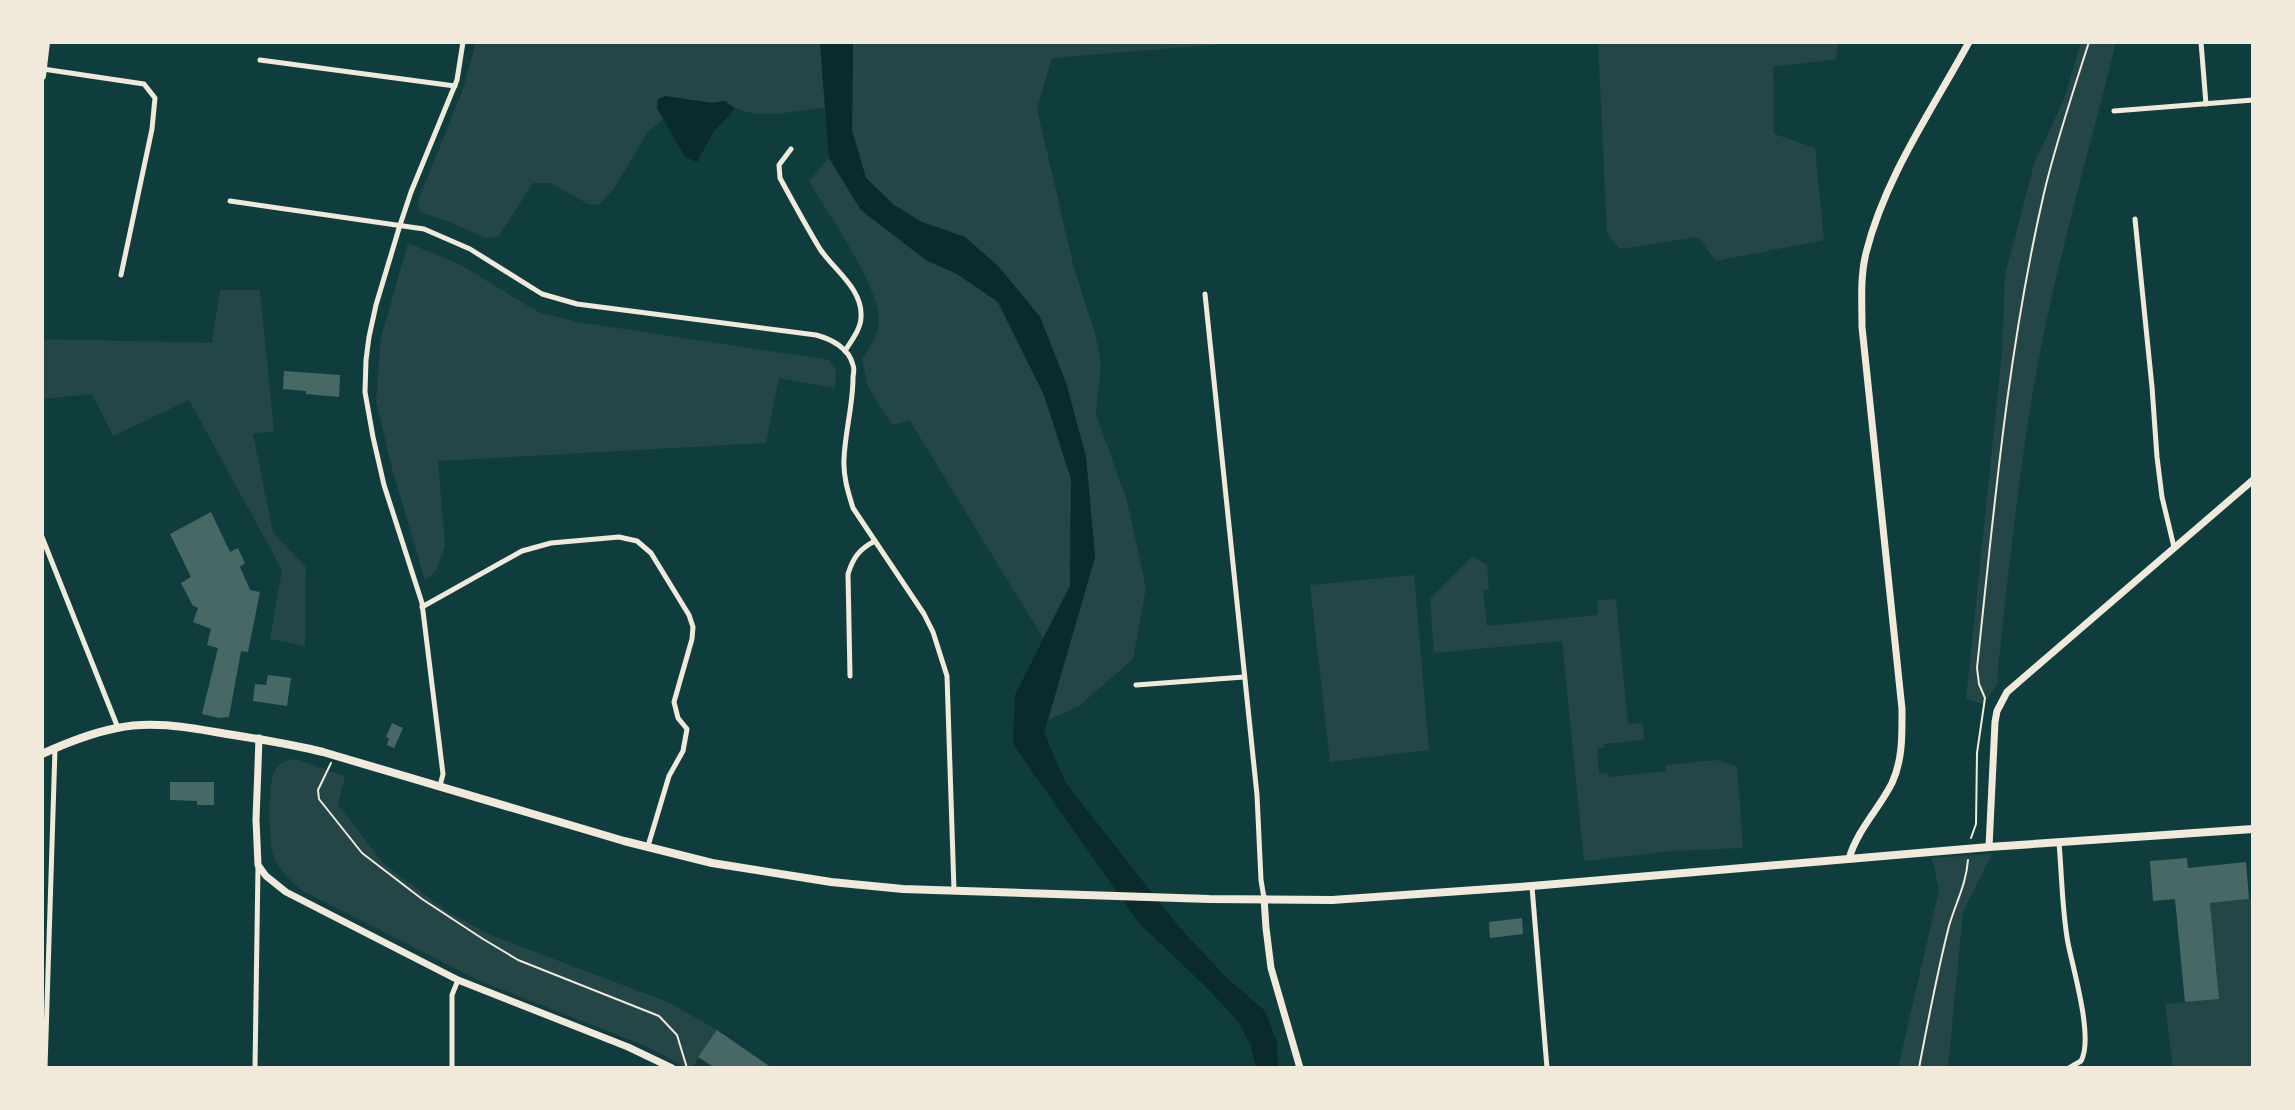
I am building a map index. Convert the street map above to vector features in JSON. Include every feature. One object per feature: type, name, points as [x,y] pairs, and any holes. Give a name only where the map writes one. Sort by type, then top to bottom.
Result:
[{"type":"main road","points":[[42,76],[46,42]]},
{"type":"main road","points":[[42,754],[118,728],[165,725],[259,738],[335,755],[712,863],[831,882],[954,891],[1332,900],[2253,829]]},
{"type":"street","points":[[440,786],[443,774],[422,607],[384,485],[365,392],[369,337],[400,225],[416,178],[455,86],[463,42]]},
{"type":"street","points":[[1849,859],[1857,836],[1893,781],[1900,761],[1902,741],[1902,709],[1862,327],[1865,255],[1887,195],[1911,145],[1969,42]]},
{"type":"street","points":[[2201,42],[2206,104]]},
{"type":"street","points":[[260,60],[455,86]]},
{"type":"street","points":[[43,69],[144,84],[155,98],[152,129],[121,275]]},
{"type":"street","points":[[2114,111],[2253,100]]},
{"type":"street","points":[[791,149],[779,165],[780,178],[822,252],[850,284],[859,302],[861,318],[857,333],[845,351]]},
{"type":"street","points":[[230,201],[424,229],[470,249],[542,294],[577,304],[816,335],[830,339],[845,351],[853,365],[853,390],[844,457],[844,473],[853,508],[924,614],[947,676],[954,891]]},
{"type":"street","points":[[2135,219],[2158,470],[2174,547]]},
{"type":"street","points":[[1205,294],[1257,795],[1268,947],[1271,968],[1300,1068]]},
{"type":"street","points":[[1989,847],[1995,722],[2007,692],[2253,480]]},
{"type":"street","points":[[42,537],[118,728]]},
{"type":"street","points":[[422,607],[522,551],[551,543],[619,537],[637,541],[651,553],[689,615],[693,627],[674,702],[678,718],[687,729],[683,751],[669,776],[648,847]]},
{"type":"street","points":[[850,676],[848,574],[859,552],[875,541]]},
{"type":"street","points":[[1136,685],[1244,677]]},
{"type":"street","points":[[255,1068],[259,738]]},
{"type":"street","points":[[45,1068],[55,748]]},
{"type":"street","points":[[2059,842],[2068,943],[2079,989],[2085,1047],[2081,1061],[2069,1068]]},
{"type":"street","points":[[258,865],[286,892],[458,980],[628,1047],[672,1068]]},
{"type":"street","points":[[1532,886],[1547,1068]]},
{"type":"street","points":[[452,1068],[452,995],[458,980]]},
{"type":"street","points":[[653,1058],[653,1068]]},
{"type":"path","points":[[1969,844],[1976,824],[1977,753],[1985,698],[1977,668],[2006,406],[2026,278],[2044,191],[2089,42]]},
{"type":"path","points":[[335,755],[318,790],[319,799],[362,853],[422,899],[518,960],[659,1016],[677,1035],[687,1068]]},
{"type":"path","points":[[1919,1068],[1937,976],[1949,927],[1962,894],[1968,859]]},
{"type":"shaded area","points":[[476,42],[820,42],[825,107],[760,114],[735,108],[725,101],[712,103],[665,96],[658,100],[657,108],[663,119],[647,133],[614,189],[598,205],[588,204],[550,183],[533,183],[499,236],[485,238],[420,212],[418,201],[462,92]]},
{"type":"shaded area","points":[[820,42],[853,42],[852,131],[866,178],[894,205],[922,222],[965,237],[998,266],[1040,317],[1066,383],[1086,457],[1095,557],[1044,733],[1066,783],[1137,874],[1180,928],[1227,978],[1265,1011],[1277,1042],[1278,1068],[1256,1068],[1251,1046],[1238,1021],[1138,922],[1013,744],[1015,695],[1070,586],[1071,479],[1044,395],[998,302],[957,274],[926,260],[861,210],[829,158]]},
{"type":"shaded area","points":[[853,42],[1247,42],[1052,58],[1037,109],[1074,268],[1096,337],[1101,364],[1096,414],[1127,501],[1146,588],[1133,659],[1079,706],[1048,720],[1095,557],[1086,457],[1066,383],[1040,317],[998,266],[965,237],[922,223],[894,205],[866,178],[852,131]]},
{"type":"shaded area","points":[[1598,42],[1838,42],[1836,59],[1773,67],[1774,134],[1815,148],[1824,240],[1716,261],[1698,237],[1620,249],[1607,234]]},
{"type":"shaded area","points":[[2081,42],[2116,42],[2042,343],[2018,495],[1999,681],[1984,704],[1966,699],[2002,353],[2005,275],[2034,164],[2064,99]]},
{"type":"shaded area","points":[[665,96],[712,103],[725,101],[735,109],[714,131],[697,162],[685,157],[657,108],[658,99]]},
{"type":"shaded area","points":[[829,158],[861,210],[926,260],[957,274],[998,302],[1044,395],[1071,479],[1070,586],[1043,638],[910,421],[892,425],[868,387],[862,359],[877,330],[877,306],[862,269],[809,181]]},
{"type":"shaded area","points":[[408,243],[459,264],[538,312],[578,322],[829,360],[836,370],[835,388],[779,378],[766,443],[438,461],[445,546],[436,571],[425,580],[392,469],[376,400],[381,338]]},
{"type":"shaded area","points":[[220,290],[260,290],[274,431],[253,434],[273,533],[306,567],[305,646],[270,639],[282,570],[189,400],[113,436],[92,394],[42,399],[42,339],[212,343]]},
{"type":"shaded area","points":[[1473,556],[1487,565],[1489,589],[1483,590],[1487,626],[1598,615],[1597,600],[1616,599],[1628,724],[1643,723],[1644,740],[1604,744],[1604,748],[1597,748],[1599,774],[1608,773],[1609,777],[1666,771],[1666,765],[1716,760],[1737,766],[1743,848],[1672,851],[1584,861],[1562,641],[1434,653],[1430,599]]},
{"type":"shaded area","points":[[1414,575],[1429,750],[1330,762],[1310,585]]},
{"type":"shaded area","points":[[296,759],[345,776],[338,805],[384,864],[448,912],[493,936],[668,1002],[717,1030],[692,1068],[648,1047],[480,981],[303,891],[283,872],[274,858],[270,828],[271,787],[275,770],[284,762]]},
{"type":"shaded area","points":[[1992,854],[1963,912],[1948,1068],[1898,1068],[1939,890],[1932,858]]},
{"type":"shaded area","points":[[2253,899],[2253,1068],[2173,1068],[2165,1004],[2219,999],[2210,903]]},
{"type":"building","points":[[284,371],[340,375],[339,397],[283,389]]},
{"type":"building","points":[[211,512],[230,552],[238,548],[245,563],[240,567],[250,590],[260,592],[248,652],[241,651],[229,717],[219,718],[202,714],[218,648],[207,645],[211,629],[193,622],[198,608],[193,606],[181,583],[191,577],[170,534]]},
{"type":"building","points":[[268,675],[291,678],[287,706],[253,701],[255,684],[266,685]]},
{"type":"building","points":[[392,723],[403,728],[394,748],[387,745],[389,738],[386,737]]},
{"type":"building","points":[[170,782],[214,782],[214,805],[170,800]]},
{"type":"building","points":[[2187,858],[2188,868],[2246,862],[2249,899],[2210,903],[2219,999],[2185,1002],[2175,899],[2153,901],[2150,861]]},
{"type":"building","points":[[1522,918],[1523,934],[1490,938],[1489,922]]},
{"type":"building","points":[[717,1030],[772,1068],[715,1068],[698,1057]]}]
